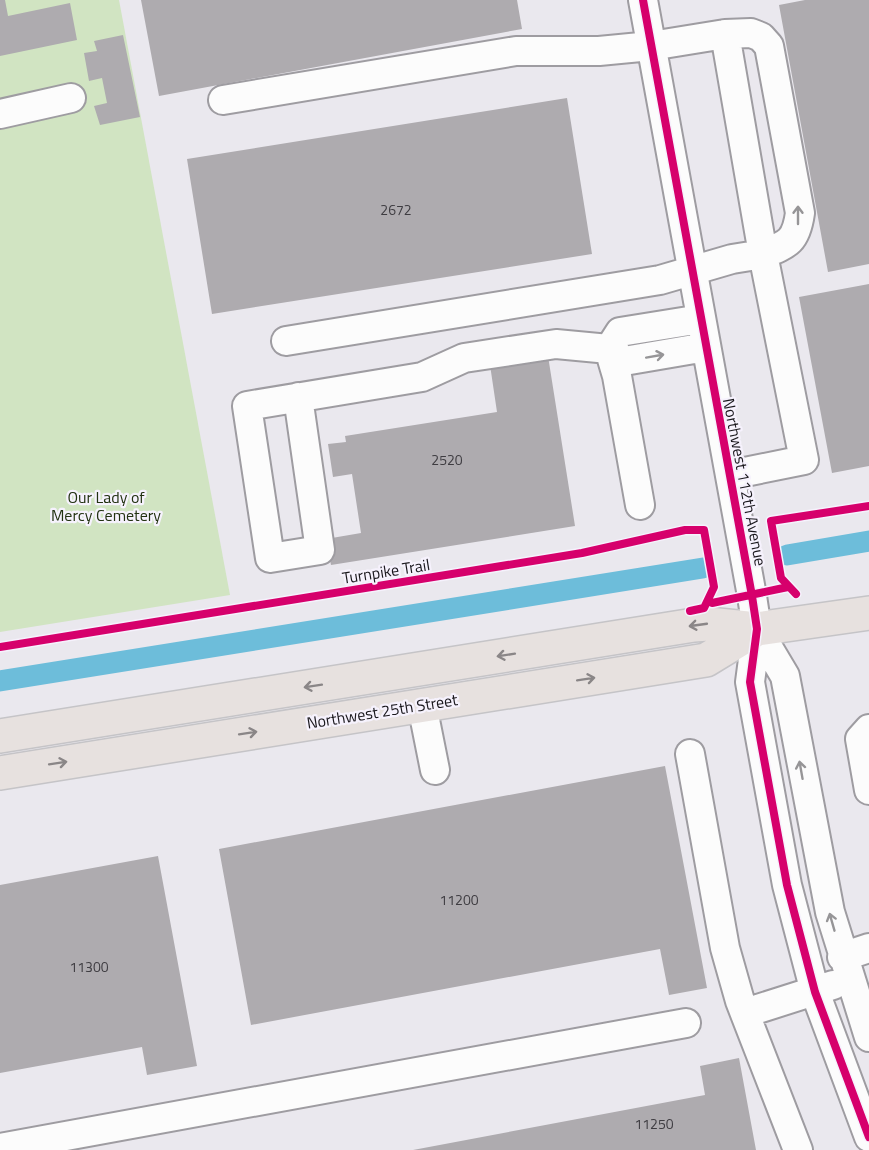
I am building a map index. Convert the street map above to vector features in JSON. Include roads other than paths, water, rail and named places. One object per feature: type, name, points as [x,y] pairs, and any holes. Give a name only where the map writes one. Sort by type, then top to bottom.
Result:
[{"type":"main road","name":"Northwest 25th Street","points":[[0,736],[701,624],[757,629],[869,613]]},
{"type":"main road","name":"Northwest 25th Street","points":[[0,773],[706,660],[757,629]]},
{"type":"street","name":"Northwest 112th Avenue","points":[[643,0],[757,629],[750,682],[787,885],[815,992],[869,1137]]},
{"type":"street","points":[[223,100],[516,51],[600,51],[651,46],[725,34],[751,33],[761,37],[769,46],[800,213],[792,241],[763,254],[728,260],[660,280],[286,341]]},
{"type":"street","points":[[725,34],[763,254],[804,460],[730,475]]},
{"type":"street","points":[[0,114],[71,98]]},
{"type":"street","points":[[640,506],[617,376],[609,349],[620,332],[700,319]]},
{"type":"street","points":[[298,397],[320,550],[270,558],[247,406],[298,397],[422,377],[464,358],[556,344],[609,349],[624,361],[706,347]]},
{"type":"street","name":"Northwest 112th Avenue","points":[[757,629],[785,676],[822,876],[853,975],[869,1037]]},
{"type":"street","points":[[422,705],[435,770]]},
{"type":"street","points":[[869,729],[861,740],[869,790]]},
{"type":"street","points":[[690,754],[725,948],[745,1013],[798,1150]]},
{"type":"street","points":[[745,1013],[815,992],[853,975],[869,948]]},
{"type":"street","points":[[0,1148],[686,1023]]},
{"type":"waterway","points":[[787,555],[869,541]]},
{"type":"waterway","points":[[0,681],[703,568]]},
{"type":"park label","name":"Our Lady of Mercy Cemetery","points":[[106,506]]}]
